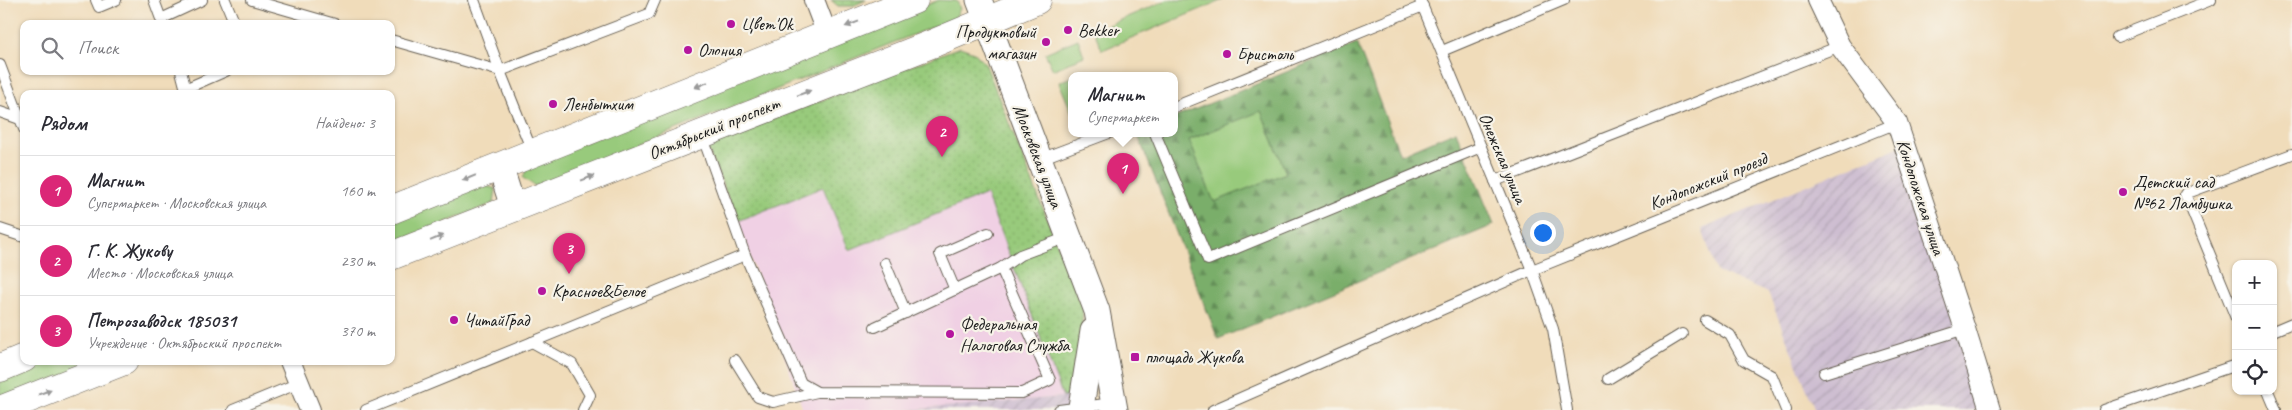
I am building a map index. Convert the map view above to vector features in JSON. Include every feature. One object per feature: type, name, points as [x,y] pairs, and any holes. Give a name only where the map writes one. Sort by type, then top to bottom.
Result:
[{"type":"main road","points":[[395,208],[914,0]]},
{"type":"main road","name":"Октябрьский проспект","points":[[395,254],[701,133],[983,10],[1037,0]]},
{"type":"main road","points":[[0,368],[20,360]]},
{"type":"main road","points":[[0,410],[114,365]]},
{"type":"street","points":[[814,0],[827,34]]},
{"type":"street","name":"Кондопожская улица","points":[[1818,0],[1840,46],[1896,123],[1990,410]]},
{"type":"street","name":"Московская улица","points":[[983,10],[1097,311],[1114,406]]},
{"type":"street","points":[[500,166],[513,207]]},
{"type":"street","points":[[1074,409],[1097,311]]},
{"type":"street","points":[[292,365],[310,410]]},
{"type":"lane","points":[[96,0],[100,7],[116,0]]},
{"type":"lane","points":[[154,0],[162,20]]},
{"type":"lane","points":[[164,20],[202,0]]},
{"type":"lane","points":[[225,0],[233,20]]},
{"type":"lane","points":[[252,0],[320,20]]},
{"type":"lane","points":[[474,0],[532,152]]},
{"type":"lane","points":[[395,41],[500,72],[649,14],[655,0]]},
{"type":"lane","points":[[1442,51],[1564,0]]},
{"type":"lane","points":[[2117,37],[2211,0]]},
{"type":"lane","points":[[1178,105],[1422,3]]},
{"type":"lane","name":"Онежская улица","points":[[1422,3],[1532,270],[1553,329],[1567,410]]},
{"type":"lane","points":[[1495,181],[1840,46]]},
{"type":"lane","points":[[0,65],[20,119]]},
{"type":"lane","points":[[182,75],[187,90]]},
{"type":"lane","points":[[189,90],[218,75]]},
{"type":"lane","points":[[0,112],[20,123]]},
{"type":"lane","name":"Кондопожский проезд","points":[[1213,410],[1532,270],[1896,123]]},
{"type":"lane","points":[[701,133],[744,255],[801,383],[817,392]]},
{"type":"lane","points":[[1039,160],[1099,137]]},
{"type":"lane","points":[[1157,137],[1208,260],[1481,147]]},
{"type":"lane","points":[[2232,308],[2185,194],[2292,154]]},
{"type":"lane","points":[[0,229],[20,236]]},
{"type":"lane","points":[[954,290],[940,254],[988,233]]},
{"type":"lane","points":[[876,328],[1001,268],[1020,255],[1069,237]]},
{"type":"lane","points":[[366,410],[744,255]]},
{"type":"lane","points":[[885,264],[906,313]]},
{"type":"lane","points":[[735,360],[758,397],[773,402],[817,392],[1022,393],[1050,380],[1001,268]]},
{"type":"lane","points":[[1705,320],[1730,335],[1744,360],[1772,376],[1786,410]]},
{"type":"lane","points":[[2277,329],[2292,323]]},
{"type":"lane","points":[[1824,373],[1965,329]]},
{"type":"lane","points":[[1608,379],[1682,334]]},
{"type":"lane","points":[[532,342],[572,364],[590,395],[583,410]]},
{"type":"lane","points":[[2104,410],[2232,366]]},
{"type":"lane","points":[[233,410],[299,383]]},
{"type":"lane","points":[[2270,395],[2276,410]]},
{"type":"lane","points":[[1074,409],[1114,406]]},
{"type":"shaded area","points":[[1901,146],[1984,410],[1815,410],[1768,293],[1717,272],[1702,229]]},
{"type":"shaded area","points":[[823,187],[849,250],[986,194],[1063,397],[906,410],[803,410],[738,221]]},
{"type":"shaded area","points":[[1076,393],[1077,410],[906,410],[1063,397]]},
{"type":"green space","points":[[831,0],[866,0],[852,6],[838,6]]},
{"type":"green space","points":[[939,0],[957,1],[960,9],[955,18],[535,186],[523,178],[528,165]]},
{"type":"green space","points":[[1167,0],[1223,0],[1102,50],[1094,31]]},
{"type":"green space","points":[[1078,39],[1084,56],[1053,70],[1045,53]]},
{"type":"green space","points":[[1357,43],[1400,155],[1456,131],[1494,225],[1218,339],[1139,137],[1178,137],[1178,116]],"holes":[[[1261,111],[1286,173],[1214,202],[1189,140]]]},
{"type":"green space","points":[[960,47],[974,52],[985,63],[1083,309],[1076,393],[1063,397],[986,194],[849,250],[823,187],[738,221],[706,145]]},
{"type":"green space","points":[[1068,79],[1068,103],[1059,82]]},
{"type":"green space","points":[[1261,110],[1286,173],[1214,203],[1189,140]]},
{"type":"green space","points":[[480,184],[496,189],[494,203],[395,242],[395,218]]},
{"type":"green space","points":[[28,365],[89,365],[0,401],[0,377]]},
{"type":"place","name":"Цвет'Ok","points":[[731,24]]},
{"type":"place","name":"Bekker","points":[[1068,30]]},
{"type":"place","name":"Продуктовый магазин","points":[[1046,42]]},
{"type":"place","name":"Олония","points":[[688,50]]},
{"type":"place","name":"Бристоль","points":[[1227,54]]},
{"type":"place","name":"Ленбытхим","points":[[553,104]]},
{"type":"place","name":"Г. К. Жукову","points":[[942,157]]},
{"type":"place","name":"Детский сад №62 Ламбушка","points":[[2123,192]]},
{"type":"place","name":"Магнит","points":[[1123,194]]},
{"type":"place","name":"Петрозаводск 185031","points":[[569,274]]},
{"type":"place","name":"Красное&Белое","points":[[542,291]]},
{"type":"place","name":"ЧитайГрад","points":[[454,320]]},
{"type":"place","name":"Федеральная Налоговая Служба","points":[[950,334]]},
{"type":"place","name":"площадь Жукова","points":[[1135,357]]}]
